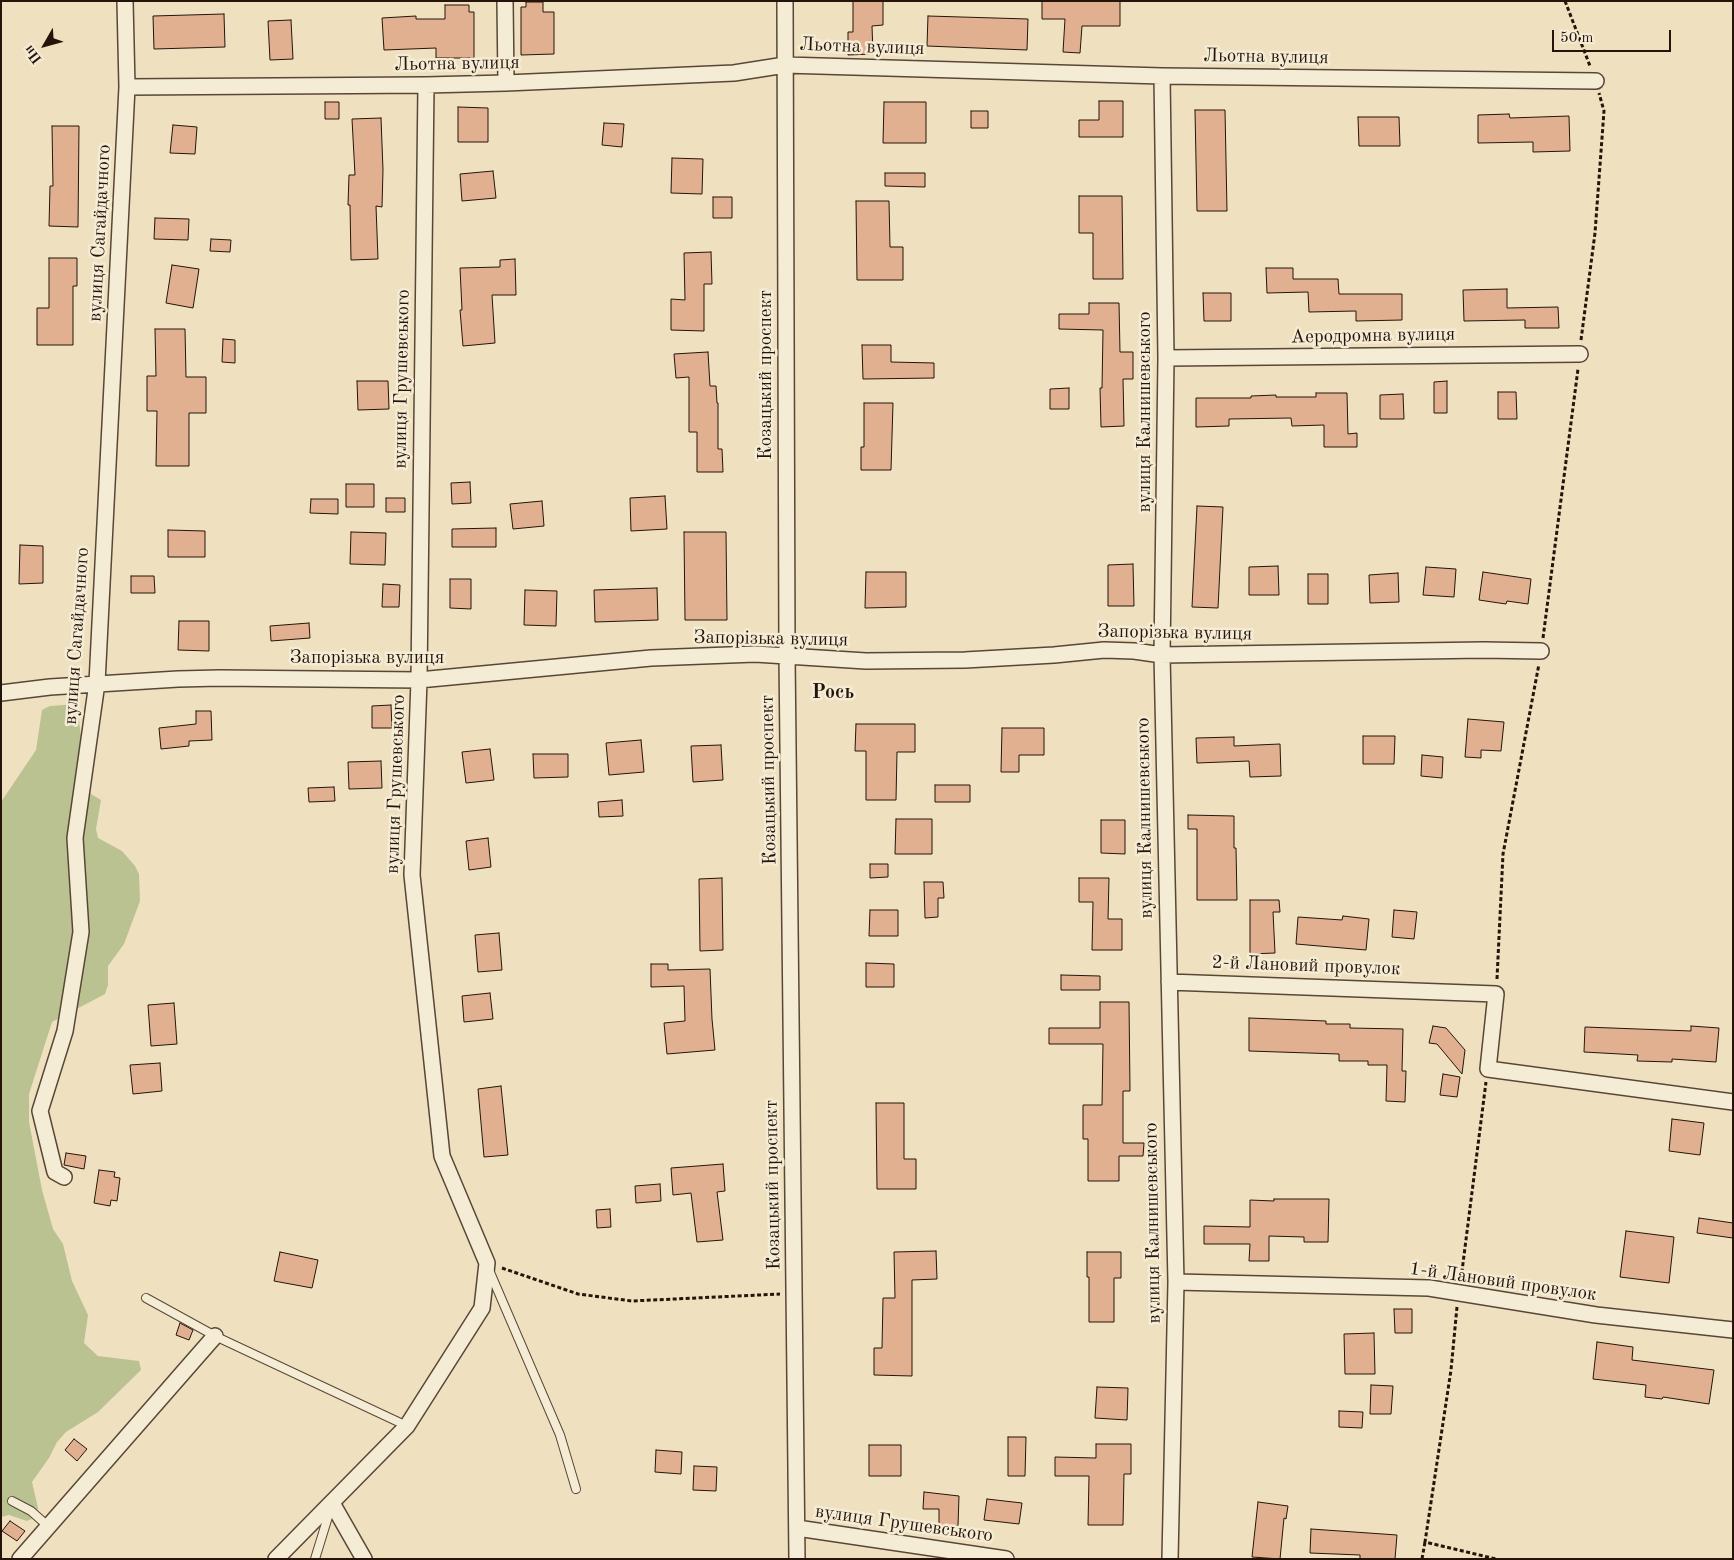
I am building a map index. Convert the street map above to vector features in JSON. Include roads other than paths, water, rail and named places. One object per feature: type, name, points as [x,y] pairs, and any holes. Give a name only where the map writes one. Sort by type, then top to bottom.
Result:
[{"type":"street","name":"вулиця Сагайдачного","points":[[64,1177],[55,1172],[40,1111],[65,1031],[81,932],[75,838],[97,684],[127,86],[126,1]]},
{"type":"street","points":[[505,1],[506,83]]},
{"type":"street","name":"Козацький проспект","points":[[785,1],[787,656],[797,1559]]},
{"type":"street","name":"Льотна вулиця","points":[[127,86],[506,83],[734,73],[785,65],[1162,76],[1596,81]]},
{"type":"street","name":"вулиця Калнишевського","points":[[1162,76],[1166,358],[1162,655],[1176,1282],[1170,1559]]},
{"type":"street","name":"вулиця Грушевського","points":[[426,85],[419,680],[412,875],[442,1156],[487,1263]]},
{"type":"street","name":"Аеродромна вулиця","points":[[1166,358],[1580,354]]},
{"type":"street","name":"Запорізька вулиця","points":[[1,693],[97,684],[220,678],[419,680],[650,658],[755,654],[866,661],[965,660],[1104,650],[1134,651],[1162,655],[1493,650],[1541,651]]},
{"type":"street","name":"2-й Лановий провулок","points":[[1169,982],[1496,994],[1488,1069],[1733,1102]]},
{"type":"street","points":[[276,1559],[407,1426],[482,1308],[487,1263]]},
{"type":"street","name":"1-й Лановий провулок","points":[[1176,1282],[1430,1288],[1596,1315],[1733,1330]]},
{"type":"street","points":[[20,1559],[215,1336]]},
{"type":"street","points":[[332,1503],[364,1559]]},
{"type":"street","name":"вулиця Грушевського","points":[[797,1528],[1006,1559]]},
{"type":"lane","points":[[487,1263],[560,1435],[576,1489]]},
{"type":"lane","points":[[146,1298],[215,1336],[407,1426]]},
{"type":"lane","points":[[12,1501],[31,1511],[49,1526]]},
{"type":"lane","points":[[315,1559],[332,1503]]},
{"type":"district","name":"Рось","points":[[833,693]]}]
